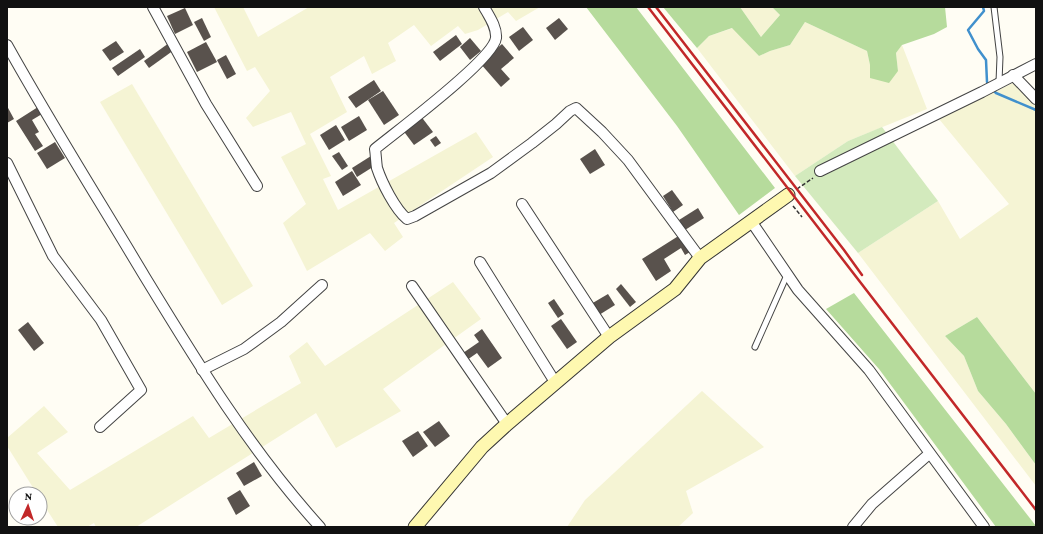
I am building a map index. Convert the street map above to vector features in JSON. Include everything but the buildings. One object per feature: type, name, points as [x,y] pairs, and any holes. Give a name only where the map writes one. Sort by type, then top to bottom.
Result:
[{"type":"street","points":[[153,7],[206,104],[257,186]]},
{"type":"street","points":[[484,7],[496,32],[496,39],[487,54],[449,89],[375,149],[377,167],[383,181],[402,214],[407,218],[415,216],[491,173],[532,143],[570,111],[576,108],[602,132],[628,160],[700,258]]},
{"type":"street","points":[[7,45],[45,112],[202,370],[247,436],[296,500],[320,527]]},
{"type":"street","points":[[820,171],[1036,64]]},
{"type":"street","points":[[1013,76],[1036,99]]},
{"type":"street","points":[[7,163],[53,256],[101,320],[141,390],[100,427]]},
{"type":"street","points":[[415,527],[482,446],[609,337],[675,289],[700,258],[788,195]]},
{"type":"street","points":[[522,204],[609,337]]},
{"type":"street","points":[[751,222],[798,290],[869,370],[929,454],[984,527]]},
{"type":"street","points":[[480,262],[555,382]]},
{"type":"street","points":[[202,370],[244,349],[281,322],[322,285]]},
{"type":"street","points":[[412,286],[507,424]]},
{"type":"street","points":[[853,527],[872,504],[929,454]]},
{"type":"lane","points":[[994,7],[1000,57],[999,82]]},
{"type":"lane","points":[[755,347],[788,274]]},
{"type":"path","points":[[800,187],[811,180],[820,171]]},
{"type":"path","points":[[798,212],[802,217]]},
{"type":"green space","points":[[214,7],[243,7],[258,37],[309,7],[540,7],[516,21],[508,12],[478,30],[465,34],[458,26],[431,46],[414,25],[388,43],[396,61],[372,74],[364,56],[330,77],[347,112],[310,134],[331,176],[323,179],[338,210],[476,132],[493,157],[394,223],[403,237],[385,251],[370,233],[307,271],[283,223],[306,204],[281,157],[306,144],[291,112],[253,127],[246,118],[270,91],[255,67],[247,71]]},
{"type":"green space","points":[[586,7],[636,7],[775,188],[739,215],[677,126]]},
{"type":"green space","points":[[663,7],[740,7],[761,37],[780,15],[772,7],[945,7],[947,27],[934,34],[902,45],[896,53],[898,71],[889,83],[870,78],[870,65],[867,51],[805,22],[790,45],[759,56],[732,28],[709,36],[697,48]]},
{"type":"green space","points":[[740,7],[772,7],[780,15],[761,37]]},
{"type":"green space","points":[[805,22],[867,51],[870,65],[870,78],[898,71],[896,53],[902,45],[927,109],[848,141],[795,176],[697,48],[709,36],[733,28],[759,56],[790,45]]},
{"type":"green space","points":[[1013,83],[1036,102],[1036,394],[977,317],[945,336],[964,356],[978,391],[1006,424],[1036,465],[1036,486],[858,253],[938,201],[960,239],[1009,204],[939,119]]},
{"type":"green space","points":[[132,84],[253,286],[222,305],[100,102]]},
{"type":"green space","points":[[882,127],[938,201],[858,253],[795,176],[848,141]]},
{"type":"green space","points":[[453,282],[481,319],[383,389],[401,411],[336,448],[316,413],[136,527],[96,527],[94,523],[87,527],[58,527],[48,511],[48,486],[32,486],[7,446],[7,438],[44,406],[68,432],[37,453],[70,490],[193,416],[209,438],[301,383],[289,356],[307,342],[325,366]]},
{"type":"green space","points":[[854,293],[1036,527],[996,527],[879,369],[826,309]]},
{"type":"green space","points":[[977,317],[1036,394],[1036,465],[1006,424],[978,391],[964,356],[945,336]]},
{"type":"green space","points":[[702,391],[764,447],[686,491],[693,513],[678,527],[567,527],[585,500]]},
{"type":"waterway","points":[[983,7],[984,11],[968,30],[978,49],[986,60],[987,82],[990,86]]},
{"type":"waterway","points":[[993,90],[996,93],[1036,110]]},
{"type":"railway","points":[[648,7],[1036,510]]},
{"type":"railway","points":[[656,7],[862,275]]}]
